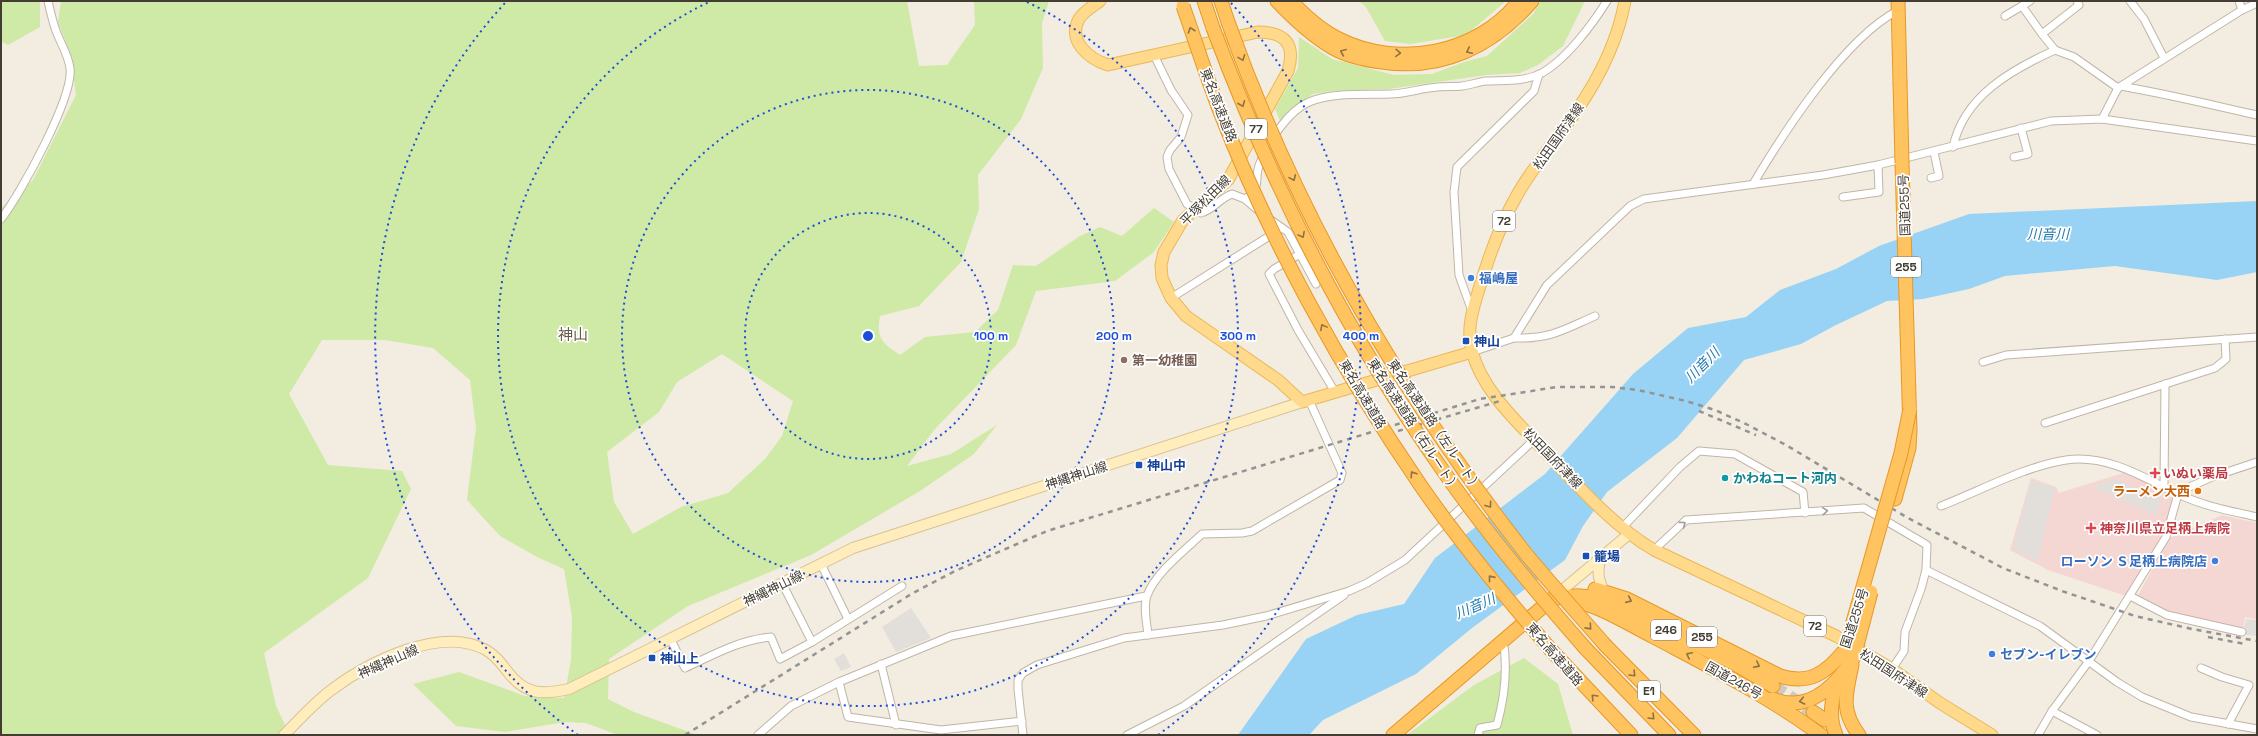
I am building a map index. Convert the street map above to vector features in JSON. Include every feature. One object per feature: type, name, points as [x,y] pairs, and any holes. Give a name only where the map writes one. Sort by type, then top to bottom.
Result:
[{"type":"highway","name":"東名高速道路（右ルート）","points":[[1204,1],[1260,148],[1287,206],[1355,334],[1398,404],[1453,485],[1508,558],[1586,649],[1669,735]]},
{"type":"highway","name":"東名高速道路（左ルート）","points":[[1221,1],[1253,87],[1297,188],[1370,325],[1412,394],[1461,466],[1528,555],[1606,646],[1694,735]]},
{"type":"highway","points":[[1277,1],[1302,27],[1333,48],[1371,61],[1419,64],[1460,55],[1486,43],[1505,29],[1532,1]]},
{"type":"highway","points":[[1291,1],[1307,18],[1338,38],[1368,49],[1395,54],[1440,51],[1462,44],[1499,22],[1519,1]]},
{"type":"highway","name":"東名高速道路","points":[[1182,3],[1219,109],[1242,164],[1298,279],[1334,346],[1375,416],[1422,486],[1467,548],[1552,651],[1631,735]]},
{"type":"highway","name":"国道255号","points":[[1605,596],[1627,599],[1780,676],[1791,680],[1800,680],[1821,674],[1849,653],[1901,453],[1910,409],[1898,6]]},
{"type":"highway","name":"国道246号","points":[[1393,735],[1503,639],[1552,599],[1576,594],[1605,596],[1735,664],[1772,686]]},
{"type":"highway","name":"国道246号","points":[[1552,599],[1573,601],[1616,617],[1760,693],[1821,735]]},
{"type":"highway","name":"255","points":[[1836,735],[1832,725],[1832,703],[1836,683],[1849,653]]},
{"type":"highway","name":"255","points":[[1849,653],[1845,694],[1846,709],[1851,724],[1859,735]]},
{"type":"highway","points":[[1760,693],[1778,701],[1804,701],[1815,697],[1836,683]]},
{"type":"highway","points":[[1813,712],[1825,720]]},
{"type":"main road","name":"平塚松田線","points":[[1100,1],[1080,18],[1076,26],[1079,45],[1086,55],[1094,61],[1108,65],[1258,32],[1272,32],[1282,38],[1289,45],[1292,57],[1288,71],[1228,180],[1183,220],[1164,252],[1161,265],[1162,278],[1172,298],[1192,320],[1306,401]]},
{"type":"main road","name":"松田国府津線","points":[[1625,1],[1622,19],[1609,51],[1593,82],[1578,109],[1516,197],[1489,256],[1472,311],[1470,328],[1472,352],[1486,381],[1499,401],[1537,443],[1622,527],[1654,550],[1829,633],[1892,669],[1940,703],[1992,735]]},
{"type":"main road","points":[[1306,401],[1472,352]]},
{"type":"main road","name":"神縄神山線","points":[[284,735],[315,704],[346,680],[403,652],[434,642],[457,641],[473,644],[483,648],[499,660],[523,688],[539,693],[569,689],[853,548],[1306,401]]},
{"type":"main road","points":[[1552,599],[1601,557],[1622,527]]},
{"type":"main road","points":[[1601,557],[1597,568],[1598,576],[1605,596]]},
{"type":"street","points":[[1,219],[41,151],[68,86],[70,68],[66,54],[54,28],[48,1]]},
{"type":"street","points":[[1245,199],[1251,195],[1258,186],[1260,162],[1287,119],[1299,107],[1310,102],[1330,97],[1400,94],[1425,88],[1521,80],[1539,74],[1552,66],[1575,43],[1607,1]]},
{"type":"street","points":[[2005,16],[2030,1]]},
{"type":"street","points":[[2042,34],[2078,5],[2077,1]]},
{"type":"street","points":[[2130,1],[2144,19],[2164,58]]},
{"type":"street","points":[[2239,1],[2242,10]]},
{"type":"street","points":[[2102,119],[2119,87],[2242,10],[2257,3]]},
{"type":"street","points":[[1753,184],[1802,108],[1845,56],[1898,6]]},
{"type":"street","points":[[2022,6],[2055,50],[2074,57],[2119,87],[2174,95],[2204,104],[2257,115]]},
{"type":"street","points":[[1953,146],[1961,120],[1972,105],[2018,67],[2055,50]]},
{"type":"street","points":[[1154,55],[1171,90],[1188,115],[1182,137],[1170,150],[1167,157],[1169,169],[1188,204],[1200,213],[1208,211],[1224,197],[1232,194],[1245,199],[1288,232],[1316,284]]},
{"type":"street","points":[[1472,311],[1458,275],[1454,192],[1458,167],[1534,91],[1539,74]]},
{"type":"street","points":[[1514,338],[1547,285],[1630,206],[1650,197],[1753,184],[1878,164],[1934,152],[2051,121],[2102,119],[2257,140]]},
{"type":"street","points":[[2014,157],[2028,154],[2021,128]]},
{"type":"street","points":[[1932,178],[1939,176],[1934,152]]},
{"type":"street","points":[[1843,197],[1879,192],[1878,164]]},
{"type":"street","points":[[1172,298],[1282,228]]},
{"type":"street","points":[[1300,254],[1274,269],[1269,274],[1298,330],[1335,392]]},
{"type":"street","points":[[1472,352],[1514,338],[1536,339],[1549,337],[1595,316]]},
{"type":"street","points":[[1983,362],[2006,355],[2257,336]]},
{"type":"street","points":[[2045,423],[2215,368],[2226,359],[2225,339]]},
{"type":"street","points":[[2164,486],[2165,384]]},
{"type":"street","points":[[1148,635],[1146,596],[1153,584],[1170,564],[1202,534],[1242,533],[1252,531],[1340,480],[1342,473],[1306,401]]},
{"type":"street","points":[[1024,735],[1018,680],[1023,673],[1037,665],[1124,638],[1223,625],[1259,618],[1349,591],[1366,583],[1405,560],[1537,443]]},
{"type":"street","points":[[1622,527],[1680,467],[1699,451],[1735,454],[1804,492],[1805,513]]},
{"type":"street","points":[[1941,506],[2035,467],[2068,460],[2108,462],[2164,486],[2178,494],[2222,509],[2257,517]]},
{"type":"street","points":[[2038,735],[2052,711],[2089,661],[2166,536],[2178,494],[2185,489],[2212,477],[2257,462]]},
{"type":"street","points":[[1654,550],[1686,520],[1864,508],[1927,545],[1926,570],[1917,605],[1905,632],[1904,651],[1892,669]]},
{"type":"street","points":[[821,564],[848,619]]},
{"type":"street","points":[[1926,570],[2040,626],[2117,682],[2167,708],[2191,717],[2257,729]]},
{"type":"street","points":[[782,583],[812,642]]},
{"type":"street","points":[[670,638],[685,668],[730,646],[753,639],[771,637],[780,658],[812,642],[902,586]]},
{"type":"street","points":[[1127,735],[1184,706],[1349,591]]},
{"type":"street","points":[[758,735],[791,706],[838,682],[951,636],[1146,596]]},
{"type":"street","points":[[2130,596],[2167,615],[2242,632]]},
{"type":"street","points":[[1478,735],[1480,728],[1497,725],[1500,714],[1507,662],[1503,639]]},
{"type":"street","points":[[881,664],[896,725]]},
{"type":"street","points":[[2201,668],[2249,685],[2228,724]]},
{"type":"street","points":[[838,682],[848,717],[896,725],[941,730],[1022,721]]},
{"type":"street","points":[[2052,711],[2097,735]]},
{"type":"shaded area","name":"神奈川県立足柄上病院","points":[[2123,473],[2166,491],[2173,500],[2161,537],[2126,596],[2048,570],[2010,550],[2031,478],[2056,487],[2059,493]]},
{"type":"shaded area","points":[[2116,479],[2162,500],[2155,515],[2092,487]]},
{"type":"shaded area","points":[[2031,480],[2055,488],[2037,561],[2013,548]]},
{"type":"shaded area","name":"神奈川県立足柄上病院","points":[[2222,515],[2257,523],[2257,619],[2245,617],[2243,630],[2163,611],[2137,597],[2170,538]]},
{"type":"shaded area","points":[[911,608],[931,638],[896,652],[882,627]]},
{"type":"shaded area","points":[[2246,619],[2257,620],[2257,636],[2243,634]]},
{"type":"shaded area","points":[[844,653],[851,667],[841,671],[834,659]]},
{"type":"green space","points":[[1,1],[40,1],[40,27],[8,45],[1,41]]},
{"type":"green space","points":[[61,1],[907,1],[919,66],[947,65],[975,25],[974,1],[1049,1],[1042,23],[1043,68],[1021,119],[978,175],[979,209],[961,262],[919,306],[880,316],[879,330],[882,340],[900,355],[925,337],[975,332],[998,310],[1013,265],[1036,266],[1080,236],[1100,227],[1122,236],[1154,208],[1174,222],[1154,252],[1115,281],[1036,291],[1016,345],[934,430],[907,466],[951,454],[997,425],[974,454],[920,491],[811,555],[688,606],[609,659],[608,699],[634,712],[697,735],[618,735],[586,723],[565,722],[505,732],[456,726],[413,684],[459,672],[525,696],[564,698],[571,660],[572,617],[564,569],[537,557],[500,536],[467,500],[476,428],[470,380],[433,348],[385,340],[322,340],[289,394],[328,465],[402,471],[411,489],[368,578],[264,653],[276,706],[290,735],[1,735],[1,208],[33,180],[76,95],[70,52],[58,22]],"holes":[[[722,354],[793,401],[782,436],[765,459],[728,493],[681,507],[633,534],[614,502],[607,452],[659,412],[677,382]]]},
{"type":"green space","points":[[1506,1],[1466,35],[1410,44],[1385,41],[1366,7],[1360,2]]},
{"type":"green space","points":[[1541,1],[1585,1],[1563,46],[1538,65],[1520,73],[1486,75],[1389,89],[1332,91],[1313,94],[1288,111],[1280,121],[1275,109],[1298,68],[1299,37],[1332,59],[1394,75],[1432,74],[1464,62],[1487,56],[1533,14]]},
{"type":"green space","points":[[1524,658],[1558,684],[1573,735],[1407,735],[1474,685]]},
{"type":"water","name":"川音川","points":[[2257,201],[2257,272],[2217,280],[2115,266],[2005,276],[1969,289],[1923,299],[1887,301],[1834,326],[1801,344],[1744,360],[1677,438],[1607,492],[1583,526],[1565,560],[1472,628],[1416,674],[1323,720],[1309,735],[1238,735],[1306,639],[1357,615],[1404,604],[1435,558],[1545,474],[1633,374],[1688,328],[1746,317],[1780,290],[1836,269],[1879,246],[1969,214]]},
{"type":"tunnel","points":[[1773,686],[1813,712]]},
{"type":"railway","points":[[685,735],[913,593],[955,571],[1047,531],[1480,399],[1557,387],[1612,387],[1638,390],[1686,401],[1715,410],[1786,445],[1908,518],[2003,568],[2062,591],[2135,616],[2192,629],[2257,641]]},
{"type":"railway","points":[[1398,431],[1500,401]]},
{"type":"railway","points":[[1699,411],[1756,435]]},
{"type":"railway","points":[[2208,637],[2245,644]]},
{"type":"place","name":"福嶋屋","points":[[1471,278]]},
{"type":"place","name":"神山","points":[[1466,341]]},
{"type":"place","name":"第一幼稚園","points":[[1124,360]]},
{"type":"place","name":"神山中","points":[[1139,465]]},
{"type":"place","name":"いぬい薬局","points":[[2155,473]]},
{"type":"place","name":"かわねコート河内","points":[[1725,478]]},
{"type":"place","name":"ラーメン大西","points":[[2198,491]]},
{"type":"place","name":"神奈川県立足柄上病院","points":[[2091,528]]},
{"type":"place","name":"籠場","points":[[1586,556]]},
{"type":"place","name":"ローソン Ｓ足柄上病院店","points":[[2215,561]]},
{"type":"place","name":"セブン-イレブン","points":[[1992,654]]},
{"type":"place","name":"神山上","points":[[652,658]]},
{"type":"district","name":"神山","points":[[573,335]]}]
